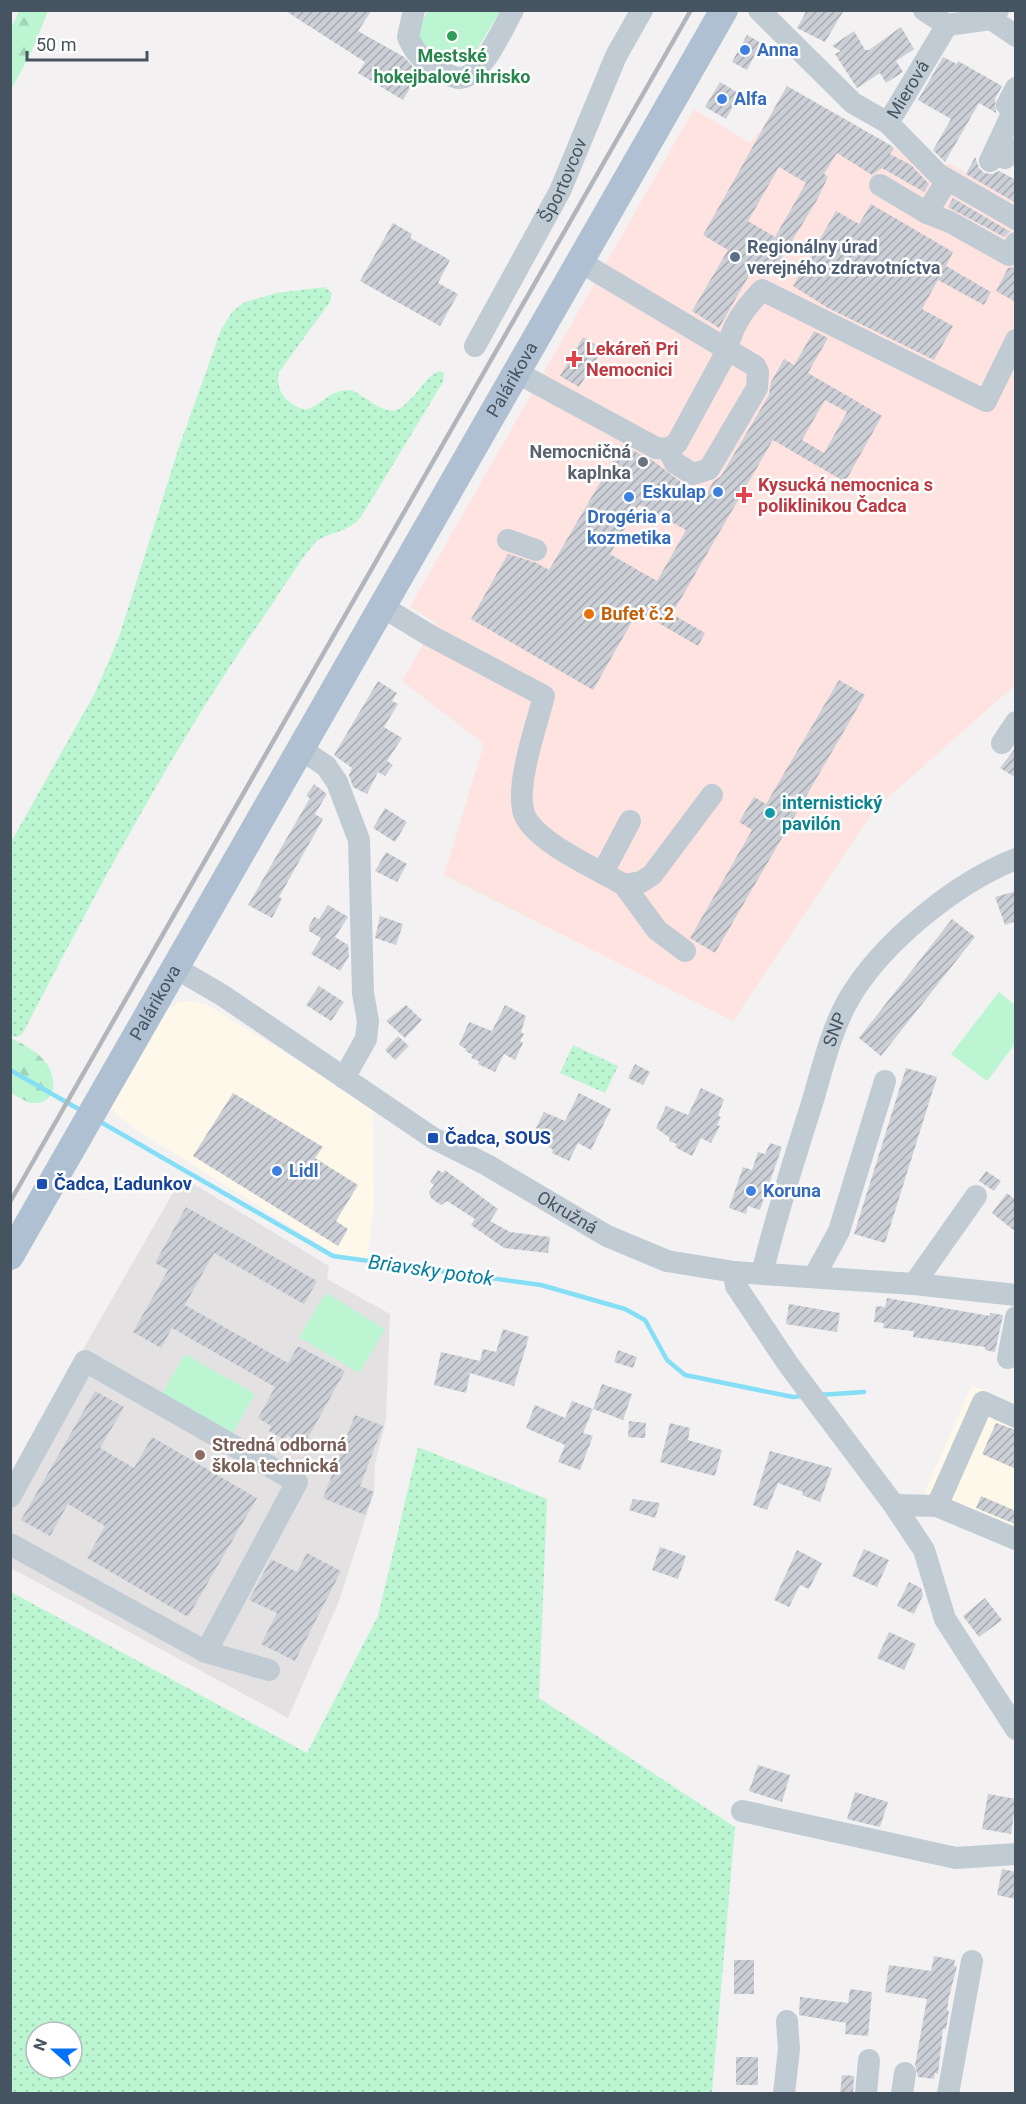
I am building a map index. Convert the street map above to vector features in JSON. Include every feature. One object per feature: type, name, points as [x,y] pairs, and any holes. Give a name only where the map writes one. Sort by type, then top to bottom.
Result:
[{"type":"main road","name":"Palárikova","points":[[10,1256],[94,1114],[174,967],[302,750],[724,10]]},
{"type":"street","points":[[414,10],[408,37],[416,54],[429,65],[458,78],[468,76],[478,69],[513,10]]},
{"type":"street","name":"Športovcov","points":[[475,345],[560,192],[616,56],[642,10]]},
{"type":"street","points":[[759,10],[853,103],[888,123]]},
{"type":"street","points":[[924,10],[947,25],[995,15],[1016,36]]},
{"type":"street","name":"Mierová","points":[[947,25],[888,123],[943,177],[1016,219]]},
{"type":"street","points":[[1000,154],[1014,115],[1007,105],[1016,88]]},
{"type":"street","points":[[927,213],[943,177]]},
{"type":"street","points":[[880,185],[927,213],[950,222],[1009,255],[1016,243]]},
{"type":"street","points":[[579,261],[755,366],[758,379],[757,388],[709,469],[693,474],[682,469],[668,448]]},
{"type":"street","points":[[516,372],[656,447],[668,448],[677,443],[727,351],[730,336],[746,307],[762,291],[986,401],[1016,340]]},
{"type":"street","points":[[508,540],[536,550]]},
{"type":"street","points":[[384,607],[429,635],[544,696],[522,790],[526,818],[536,831],[624,885],[657,930],[685,951]]},
{"type":"street","points":[[1002,743],[1016,722]]},
{"type":"street","points":[[302,750],[326,766],[337,782],[360,840],[363,993],[368,1021],[366,1039],[344,1078]]},
{"type":"street","points":[[624,885],[640,882],[652,875],[712,795]]},
{"type":"street","points":[[603,872],[630,821]]},
{"type":"street","name":"SNP","points":[[762,1274],[786,1181],[827,1054],[849,999],[887,951],[929,912],[969,883],[1016,860]]},
{"type":"street","name":"Okružná","points":[[174,967],[222,995],[433,1138],[487,1165],[607,1236],[667,1260],[734,1272],[914,1284],[1016,1295]]},
{"type":"street","points":[[814,1277],[839,1231],[885,1081]]},
{"type":"street","points":[[914,1284],[976,1196]]},
{"type":"street","points":[[734,1272],[736,1286],[788,1364],[894,1505],[924,1550],[945,1618],[1016,1729]]},
{"type":"street","points":[[1008,1358],[1016,1317]]},
{"type":"street","points":[[10,1497],[85,1361],[297,1482],[206,1652]]},
{"type":"street","points":[[937,1506],[983,1402],[1016,1417]]},
{"type":"street","points":[[894,1505],[937,1506],[1016,1539]]},
{"type":"street","points":[[10,1545],[206,1652],[269,1670]]},
{"type":"street","points":[[742,1811],[956,1858],[1016,1854]]},
{"type":"street","points":[[948,2094],[972,1961]]},
{"type":"street","points":[[783,2094],[789,2049],[787,2021]]},
{"type":"street","points":[[866,2094],[869,2060]]},
{"type":"shaded area","name":"Kysucká nemocnica s poliklinikou Čadca","points":[[787,86],[894,147],[935,179],[942,164],[951,164],[1015,202],[1015,685],[875,809],[733,1021],[444,875],[484,744],[402,681],[436,623],[410,607],[694,109],[750,143],[761,130]]},
{"type":"shaded area","points":[[192,1001],[208,1005],[373,1107],[374,1206],[367,1261],[335,1254],[115,1114],[110,1106],[160,1015],[179,1002]]},
{"type":"shaded area","name":"Stredná odborná škola technická","points":[[182,1177],[329,1266],[327,1279],[390,1314],[386,1420],[375,1464],[374,1492],[339,1601],[288,1718],[11,1568],[11,1475]]},
{"type":"shaded area","points":[[972,1385],[1015,1403],[1015,1548],[933,1513],[925,1491]]},
{"type":"green space","points":[[19,11],[48,11],[35,44],[11,90],[11,29]]},
{"type":"green space","name":"Mestské hokejbalové ihrisko","points":[[428,11],[500,11],[472,58],[461,63],[438,54],[421,40],[420,25]]},
{"type":"green space","points":[[325,287],[332,293],[330,302],[279,372],[279,386],[288,401],[306,410],[332,394],[352,390],[382,408],[396,410],[404,406],[434,374],[440,371],[444,373],[443,382],[361,517],[355,523],[322,538],[312,546],[236,657],[140,815],[23,1033],[17,1037],[11,1036],[11,842],[95,693],[119,637],[179,447],[221,330],[232,312],[245,302],[277,293]]},
{"type":"green space","points":[[999,992],[1015,1005],[1015,1044],[987,1081],[951,1054]]},
{"type":"green space","points":[[11,1038],[36,1053],[48,1066],[53,1084],[50,1096],[46,1100],[32,1103],[11,1093]]},
{"type":"green space","points":[[573,1045],[618,1066],[605,1093],[560,1073]]},
{"type":"green space","points":[[326,1293],[385,1329],[359,1373],[299,1337]]},
{"type":"green space","points":[[185,1354],[255,1394],[232,1434],[162,1394]]},
{"type":"green space","points":[[418,1447],[547,1499],[539,1698],[735,1827],[712,2093],[11,2093],[11,1592],[307,1753],[378,1616]]},
{"type":"building","points":[[284,10],[372,10],[358,31],[404,57],[419,73],[403,100],[358,73],[365,62]]},
{"type":"building","points":[[807,10],[844,10],[825,42],[797,28]]},
{"type":"building","points":[[901,27],[914,49],[896,61],[903,72],[886,83],[880,73],[857,88],[835,54],[841,51],[832,46],[854,31],[865,50],[869,50]]},
{"type":"building","points":[[747,35],[761,43],[747,70],[732,62]]},
{"type":"building","points":[[943,57],[957,64],[958,61],[1002,86],[995,99],[996,113],[979,103],[945,162],[933,150],[951,119],[918,100]]},
{"type":"building","points":[[720,82],[740,94],[726,119],[705,107]]},
{"type":"building","points":[[787,86],[890,145],[894,148],[890,154],[911,165],[929,184],[924,192],[882,168],[872,175],[837,153],[824,174],[828,177],[817,200],[772,274],[755,265],[719,328],[692,311],[728,250],[703,235]],"holes":[[[779,167],[806,183],[775,237],[748,221]]]},
{"type":"building","points":[[975,157],[979,168],[984,173],[992,174],[999,171],[1016,180],[1016,203],[966,174]]},
{"type":"building","points":[[953,198],[1010,231],[1004,237],[948,207]]},
{"type":"building","points":[[871,204],[953,252],[946,266],[991,292],[984,305],[938,280],[922,309],[953,326],[934,360],[828,308],[793,286],[836,211],[859,224]]},
{"type":"building","points":[[393,223],[412,234],[410,238],[450,260],[438,283],[458,294],[440,326],[360,281]]},
{"type":"building","points":[[1016,267],[1016,302],[996,291],[1008,268]]},
{"type":"building","points":[[814,331],[828,338],[808,373],[882,416],[845,482],[773,440],[672,614],[705,633],[698,646],[638,611],[593,690],[471,619],[508,554],[537,563],[549,570],[622,445],[652,460],[686,486],[706,494],[713,482],[721,476],[769,395],[771,382],[784,359],[794,365]],"holes":[[[825,400],[847,412],[824,453],[802,440]],[[639,505],[686,530],[657,581],[610,554]]]},
{"type":"building","points":[[583,337],[603,349],[579,387],[560,376]]},
{"type":"building","name":"internistický pavilón","points":[[839,680],[865,695],[715,953],[690,938],[752,830],[739,822],[754,797],[766,804]]},
{"type":"building","points":[[378,681],[397,693],[392,701],[398,704],[384,727],[402,738],[387,761],[393,765],[385,776],[378,772],[367,794],[353,787],[349,775],[352,768],[334,755]]},
{"type":"building","points":[[1016,747],[1016,778],[1000,768]]},
{"type":"building","points":[[314,784],[327,794],[315,814],[323,819],[279,897],[282,899],[272,918],[248,905],[310,798],[306,796]]},
{"type":"building","points":[[385,808],[407,822],[395,842],[373,828]]},
{"type":"building","points":[[386,852],[407,864],[397,882],[375,871]]},
{"type":"building","points":[[1016,891],[1016,921],[1005,925],[995,897]]},
{"type":"building","points":[[328,905],[348,917],[335,937],[348,945],[349,956],[340,971],[311,954],[321,938],[309,931],[309,926],[314,917],[319,919]]},
{"type":"building","points":[[380,916],[403,924],[396,945],[375,938]]},
{"type":"building","points":[[952,919],[975,937],[881,1056],[859,1038]]},
{"type":"building","points":[[319,986],[344,1002],[331,1021],[306,1005]]},
{"type":"building","points":[[406,1005],[422,1020],[405,1038],[386,1021]]},
{"type":"building","points":[[505,1005],[526,1016],[521,1032],[524,1034],[520,1041],[523,1043],[515,1060],[504,1054],[495,1072],[478,1064],[479,1061],[471,1058],[473,1055],[459,1045],[469,1022],[492,1031]]},
{"type":"building","points":[[398,1036],[409,1046],[395,1060],[385,1050]]},
{"type":"building","points":[[635,1064],[650,1072],[643,1085],[628,1078]]},
{"type":"building","points":[[906,1068],[937,1077],[885,1243],[854,1234]]},
{"type":"building","points":[[701,1088],[724,1099],[718,1116],[721,1117],[717,1125],[720,1126],[711,1143],[701,1138],[692,1156],[675,1147],[677,1144],[669,1141],[670,1138],[656,1128],[666,1106],[688,1115]]},
{"type":"building","name":"Lidl","points":[[233,1093],[323,1147],[315,1158],[358,1185],[336,1221],[348,1229],[338,1246],[193,1156]]},
{"type":"building","points":[[579,1093],[611,1109],[591,1150],[578,1143],[569,1161],[552,1153],[553,1150],[533,1134],[544,1112],[565,1121]]},
{"type":"building","name":"Koruna","points":[[770,1143],[782,1147],[760,1210],[748,1206],[746,1214],[729,1208],[743,1167],[752,1170],[758,1152],[765,1154]]},
{"type":"building","points":[[438,1170],[443,1173],[445,1170],[498,1209],[490,1221],[510,1232],[550,1237],[548,1253],[504,1248],[471,1225],[475,1219],[447,1201],[441,1205],[431,1198],[429,1192],[434,1185],[430,1182]]},
{"type":"building","points":[[986,1171],[1001,1181],[994,1191],[979,1181]]},
{"type":"building","points":[[1007,1193],[1016,1200],[1016,1232],[992,1213]]},
{"type":"building","points":[[186,1207],[317,1281],[304,1304],[214,1253],[185,1305],[288,1363],[298,1346],[345,1371],[304,1445],[287,1435],[285,1440],[269,1431],[271,1426],[258,1418],[275,1387],[172,1328],[161,1348],[133,1332],[168,1270],[155,1263]]},
{"type":"building","points":[[887,1298],[990,1316],[990,1313],[1003,1315],[995,1352],[985,1350],[985,1347],[913,1337],[914,1331],[883,1328],[884,1323],[874,1322],[876,1306],[885,1307]]},
{"type":"building","points":[[789,1304],[840,1313],[837,1332],[786,1324]]},
{"type":"building","points":[[503,1329],[529,1337],[514,1386],[470,1373],[466,1393],[434,1385],[441,1352],[480,1361],[483,1349],[496,1352]]},
{"type":"building","points":[[618,1350],[637,1357],[633,1368],[614,1362]]},
{"type":"building","points":[[602,1384],[632,1394],[623,1420],[593,1409]]},
{"type":"building","points":[[95,1391],[124,1407],[100,1448],[134,1468],[152,1437],[257,1498],[188,1617],[87,1558],[105,1526],[68,1504],[50,1536],[21,1520]]},
{"type":"building","points":[[572,1401],[593,1409],[583,1433],[593,1436],[580,1470],[558,1462],[565,1445],[526,1428],[535,1405],[565,1418]]},
{"type":"building","points":[[355,1415],[383,1426],[360,1486],[374,1492],[365,1515],[323,1498]]},
{"type":"building","points":[[629,1421],[646,1423],[645,1438],[628,1437]]},
{"type":"building","points":[[670,1423],[690,1428],[688,1440],[722,1450],[715,1476],[660,1462]]},
{"type":"building","points":[[996,1423],[1016,1430],[1016,1469],[982,1454]]},
{"type":"building","points":[[770,1451],[832,1468],[820,1502],[802,1495],[803,1492],[778,1483],[767,1510],[753,1505]]},
{"type":"building","points":[[981,1496],[1016,1511],[1015,1524],[976,1508]]},
{"type":"building","points":[[633,1499],[660,1503],[655,1518],[629,1510]]},
{"type":"building","points":[[660,1547],[686,1556],[678,1579],[652,1570]]},
{"type":"building","points":[[864,1549],[889,1560],[877,1587],[852,1576]]},
{"type":"building","points":[[797,1550],[822,1563],[809,1589],[800,1585],[789,1607],[774,1600]]},
{"type":"building","points":[[307,1553],[341,1571],[295,1661],[261,1644],[277,1613],[249,1600],[271,1559],[297,1572]]},
{"type":"building","points":[[909,1582],[921,1588],[923,1595],[914,1614],[897,1606]]},
{"type":"building","points":[[985,1598],[1002,1620],[979,1637],[963,1616]]},
{"type":"building","points":[[889,1632],[916,1644],[904,1670],[877,1658]]},
{"type":"building","points":[[758,1765],[790,1775],[782,1802],[749,1791]]},
{"type":"building","points":[[855,1792],[888,1802],[880,1827],[847,1819]]},
{"type":"building","points":[[988,1794],[1016,1799],[1011,1834],[982,1829]]},
{"type":"building","points":[[1002,1869],[1016,1872],[1016,1899],[997,1895]]},
{"type":"building","points":[[934,1956],[955,1960],[954,1966],[957,1966],[949,1997],[946,2029],[943,2029],[938,2074],[935,2073],[934,2079],[918,2077],[915,2065],[927,1999],[885,1992],[889,1965],[931,1971]]},
{"type":"building","points":[[734,1960],[754,1960],[754,1994],[734,1994]]},
{"type":"building","points":[[850,1989],[872,1992],[868,2036],[845,2034],[846,2023],[799,2015],[800,1997],[848,2003]]},
{"type":"building","points":[[736,2057],[758,2057],[758,2085],[736,2085]]},
{"type":"building","points":[[842,2075],[854,2076],[853,2094],[840,2094]]},
{"type":"waterway","name":"Briavsky potok","points":[[10,1070],[82,1111]]},
{"type":"waterway","name":"Briavsky potok","points":[[99,1121],[333,1256],[541,1285],[625,1309],[645,1320],[667,1360],[685,1375],[793,1397],[802,1396]]},
{"type":"waterway","name":"Briavsky potok","points":[[819,1395],[864,1392]]},
{"type":"railway","points":[[10,1202],[691,10]]},
{"type":"place","name":"Mestské hokejbalové ihrisko","points":[[452,36]]},
{"type":"place","name":"Anna","points":[[745,50]]},
{"type":"place","name":"Alfa","points":[[722,99]]},
{"type":"place","name":"Regionálny úrad verejného zdravotníctva","points":[[735,257]]},
{"type":"place","name":"Lekáreň Pri Nemocnici","points":[[574,359]]},
{"type":"place","name":"Nemocničná kaplnka","points":[[643,462]]},
{"type":"place","name":"Eskulap","points":[[718,492]]},
{"type":"place","name":"Kysucká nemocnica s poliklinikou Čadca","points":[[744,495]]},
{"type":"place","name":"Drogéria a kozmetika","points":[[629,497]]},
{"type":"place","name":"Bufet č.2","points":[[589,614]]},
{"type":"place","name":"internistický pavilón","points":[[770,813]]},
{"type":"place","name":"Čadca, SOUS","points":[[433,1138]]},
{"type":"place","name":"Lidl","points":[[277,1171]]},
{"type":"place","name":"Čadca, Ľadunkov","points":[[42,1184]]},
{"type":"place","name":"Koruna","points":[[751,1191]]},
{"type":"place","name":"Stredná odborná škola technická","points":[[200,1455]]}]
